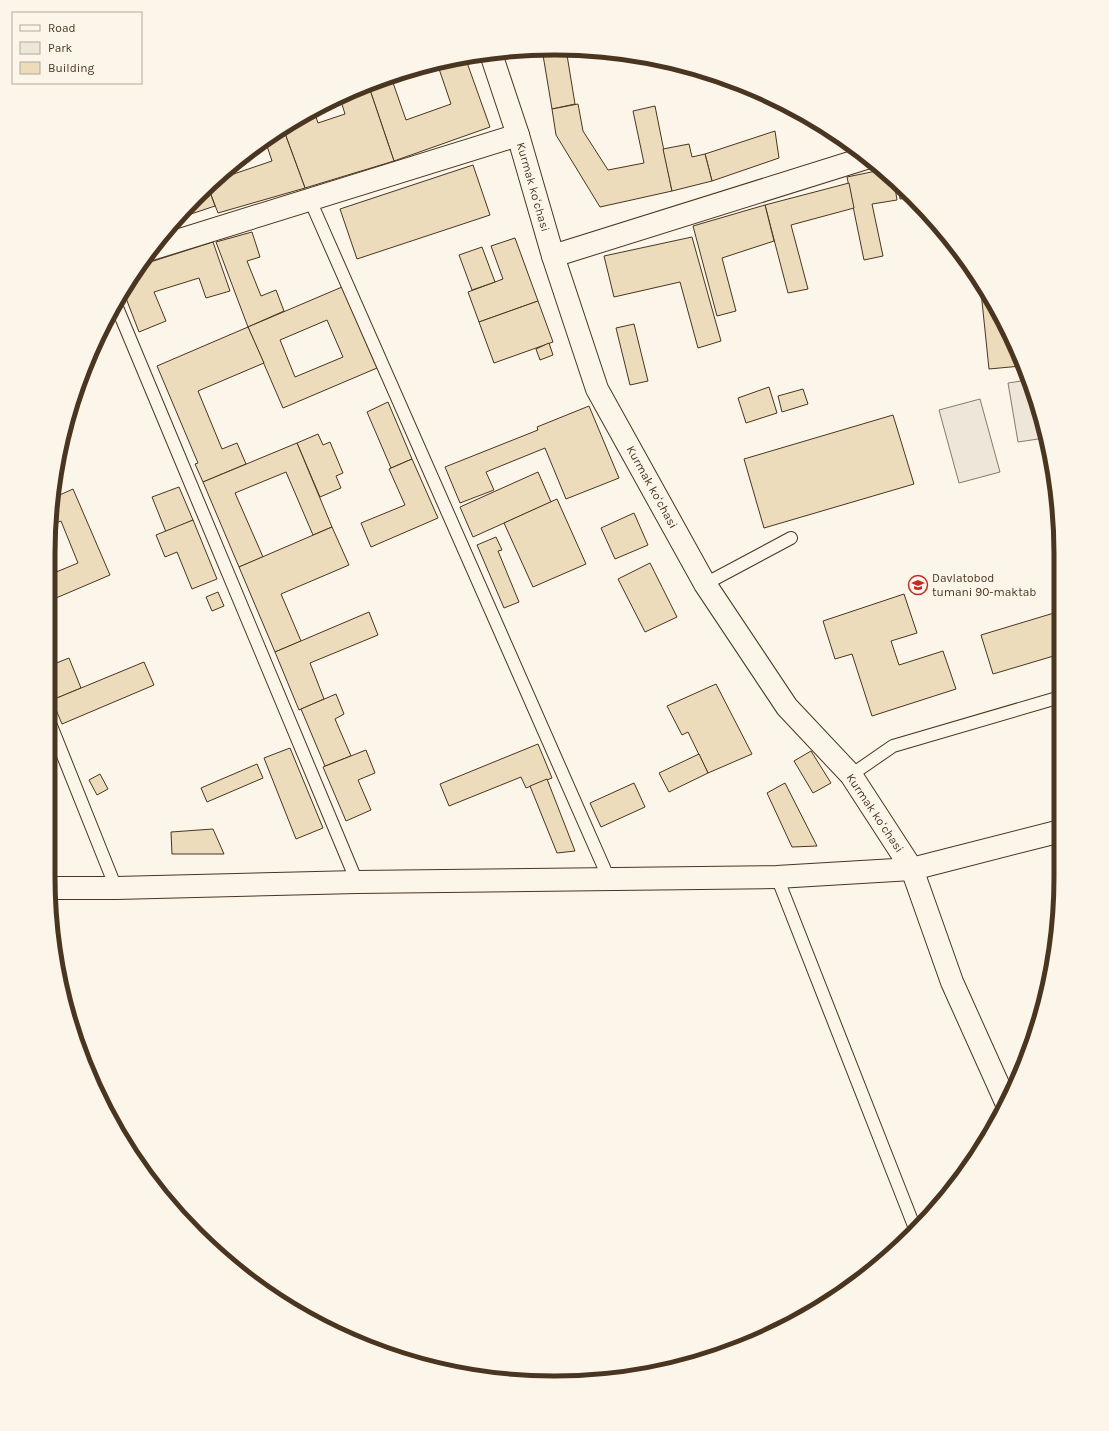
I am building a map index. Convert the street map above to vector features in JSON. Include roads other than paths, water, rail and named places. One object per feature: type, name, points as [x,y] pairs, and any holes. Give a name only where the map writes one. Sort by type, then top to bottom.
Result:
[{"type":"street","name":"Kurmak koʻchasi","points":[[493,59],[518,135],[553,256],[597,390],[705,584],[788,707],[851,775],[912,869],[952,982],[1003,1095]]},
{"type":"street","points":[[161,247],[518,135]]},
{"type":"street","points":[[553,256],[861,160]]},
{"type":"street","points":[[55,888],[116,888],[357,882],[777,877],[912,869],[1054,833]]},
{"type":"lane","points":[[310,200],[609,879]]},
{"type":"lane","points":[[119,311],[357,882]]},
{"type":"lane","points":[[705,584],[791,538]]},
{"type":"lane","points":[[851,775],[893,746],[1054,699]]},
{"type":"lane","points":[[55,736],[116,888]]},
{"type":"lane","points":[[777,877],[913,1224]]},
{"type":"place","name":"Davlatobod tumani 90-maktab","points":[[918,585]]}]
